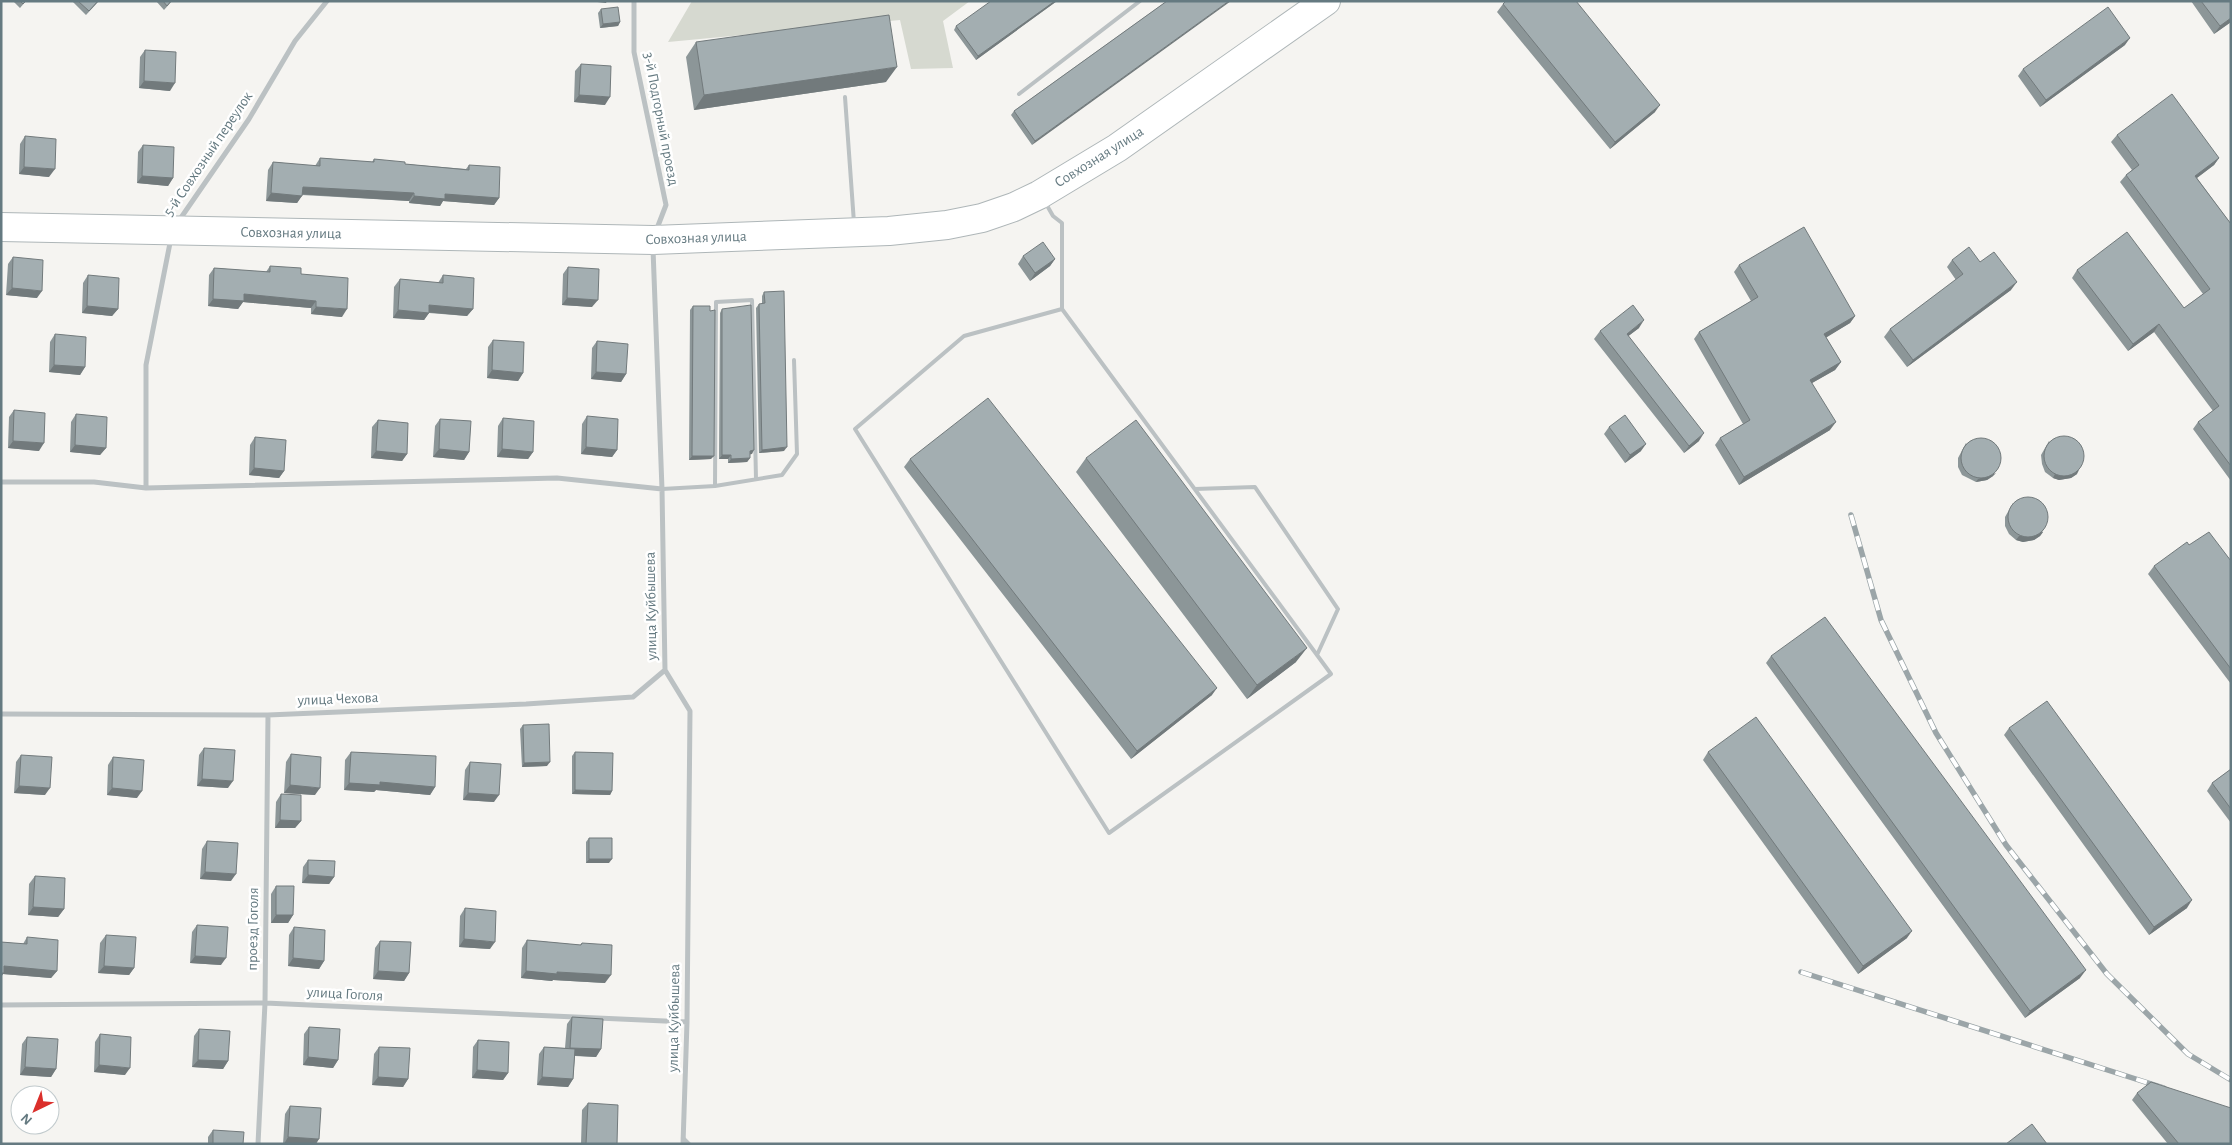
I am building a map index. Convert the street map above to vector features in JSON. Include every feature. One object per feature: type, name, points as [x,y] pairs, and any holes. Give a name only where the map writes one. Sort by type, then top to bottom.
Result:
[{"type":"street","name":"5-й Совхозный переулок","points":[[146,488],[146,365],[172,230],[250,119],[294,41],[327,1]]},
{"type":"street","name":"3-й Подгорный проезд","points":[[634,1],[634,52],[666,205],[653,240]]},
{"type":"street","name":"Совхозная улица","points":[[1,227],[653,240],[855,232],[947,225],[982,218],[1014,207],[1117,148],[1326,1]]},
{"type":"street","name":"улица Куйбышева","points":[[653,240],[662,489],[665,670],[690,711],[687,1022],[683,1141]]},
{"type":"street","points":[[1,482],[94,482],[146,488],[557,478],[662,489]]},
{"type":"street","name":"улица Чехова","points":[[1,714],[268,715],[526,704],[633,697],[665,670]]},
{"type":"street","name":"проезд Гоголя","points":[[258,1144],[265,1003],[268,715]]},
{"type":"street","name":"улица Гоголя","points":[[1,1005],[265,1003],[687,1022]]},
{"type":"lane","points":[[1019,94],[1140,1]]},
{"type":"lane","points":[[845,97],[855,232]]},
{"type":"lane","points":[[1039,194],[1053,216],[1062,223],[1062,309],[1331,674],[1109,833],[855,429],[964,336],[1062,309]]},
{"type":"lane","points":[[715,486],[716,302],[752,300],[756,479]]},
{"type":"lane","points":[[662,489],[715,486],[782,475],[797,454],[794,360]]},
{"type":"lane","points":[[1195,489],[1255,487],[1338,609],[1317,656]]},
{"type":"lane","points":[[683,1141],[689,1144]]},
{"type":"shaded area","points":[[692,1],[970,1],[943,21],[953,68],[911,69],[900,20],[668,42]]},
{"type":"building","points":[[78,1],[98,1],[89,11]]},
{"type":"building","points":[[163,1],[171,1],[167,6]]},
{"type":"building","points":[[991,1],[1055,1],[978,56],[956,26]]},
{"type":"building","points":[[1167,1],[1229,1],[1035,141],[1014,111]]},
{"type":"building","points":[[1506,1],[1576,1],[1660,105],[1615,142],[1503,4]]},
{"type":"building","points":[[2201,1],[2231,1],[2231,18],[2220,26]]},
{"type":"building","points":[[618,7],[620,22],[603,24],[601,9]]},
{"type":"building","points":[[2108,7],[2130,38],[2046,100],[2023,69]]},
{"type":"building","points":[[889,15],[897,67],[704,95],[696,42]]},
{"type":"building","points":[[145,50],[176,52],[175,83],[144,81]]},
{"type":"building","points":[[581,64],[611,66],[610,97],[579,95]]},
{"type":"building","points":[[2172,94],[2219,158],[2195,176],[2231,224],[2231,466],[2198,422],[2219,406],[2159,324],[2133,344],[2077,270],[2127,232],[2184,308],[2210,289],[2126,175],[2139,165],[2117,135]]},
{"type":"building","points":[[25,136],[56,139],[55,169],[24,167]]},
{"type":"building","points":[[143,145],[174,147],[173,178],[142,176]]},
{"type":"building","points":[[320,158],[374,162],[374,159],[469,170],[469,165],[500,167],[499,198],[445,194],[445,199],[414,196],[414,193],[303,187],[302,196],[271,193],[273,162],[320,166]]},
{"type":"building","points":[[1804,227],[1855,316],[1824,334],[1841,362],[1810,380],[1836,422],[1744,477],[1720,438],[1750,420],[1699,332],[1758,297],[1739,265]]},
{"type":"building","points":[[1043,242],[1055,259],[1035,273],[1023,256]]},
{"type":"building","points":[[1969,247],[1980,262],[1994,252],[2017,282],[1913,360],[1890,329],[1963,274],[1952,260]]},
{"type":"building","points":[[13,257],[43,260],[42,291],[12,288]]},
{"type":"building","points":[[270,266],[301,268],[301,274],[348,278],[347,309],[316,307],[316,301],[244,294],[244,301],[213,299],[214,268],[270,272]]},
{"type":"building","points":[[568,267],[599,269],[598,300],[567,298]]},
{"type":"building","points":[[88,275],[119,278],[118,309],[87,306]]},
{"type":"building","points":[[443,275],[474,278],[473,309],[429,305],[429,313],[398,310],[400,279],[443,283]]},
{"type":"building","points":[[784,291],[787,447],[762,450],[759,304],[765,303],[764,292]]},
{"type":"building","points":[[751,305],[754,450],[750,451],[750,458],[731,459],[731,455],[722,455],[722,309]]},
{"type":"building","points":[[1633,305],[1644,320],[1627,334],[1704,433],[1689,446],[1600,331]]},
{"type":"building","points":[[693,306],[710,306],[710,311],[715,310],[714,456],[692,456]]},
{"type":"building","points":[[55,334],[86,337],[85,367],[54,365]]},
{"type":"building","points":[[493,340],[524,342],[523,373],[492,370]]},
{"type":"building","points":[[597,341],[628,344],[626,374],[596,372]]},
{"type":"building","points":[[988,398],[1217,688],[1137,751],[910,459]]},
{"type":"building","points":[[14,410],[45,413],[44,443],[13,441]]},
{"type":"building","points":[[76,414],[107,417],[106,448],[75,445]]},
{"type":"building","points":[[1625,415],[1646,444],[1630,455],[1609,427]]},
{"type":"building","points":[[587,416],[618,419],[617,450],[586,447]]},
{"type":"building","points":[[503,418],[534,421],[533,452],[502,449]]},
{"type":"building","points":[[440,419],[471,421],[469,452],[439,449]]},
{"type":"building","points":[[378,420],[408,423],[407,454],[376,451]]},
{"type":"building","points":[[1136,420],[1307,648],[1257,685],[1086,458]]},
{"type":"building","points":[[2068,436],[2075,439],[2081,445],[2084,456],[2083,464],[2075,473],[2068,476],[2060,476],[2053,473],[2045,464],[2044,452],[2047,445],[2056,437]]},
{"type":"building","points":[[255,437],[286,440],[284,471],[254,468]]},
{"type":"building","points":[[1985,438],[1992,441],[1998,447],[2001,458],[2000,466],[1992,475],[1985,478],[1977,478],[1970,475],[1962,466],[1961,454],[1964,447],[1973,439]]},
{"type":"building","points":[[2032,497],[2039,500],[2045,506],[2048,517],[2047,525],[2039,534],[2032,537],[2024,537],[2017,534],[2009,525],[2008,513],[2011,506],[2020,498]]},
{"type":"building","points":[[2209,532],[2231,561],[2231,669],[2154,566],[2187,542],[2189,545]]},
{"type":"building","points":[[1825,617],[2086,970],[2030,1011],[1771,656]]},
{"type":"building","points":[[2047,701],[2192,900],[2154,927],[2009,728]]},
{"type":"building","points":[[1756,717],[1912,931],[1863,966],[1708,752]]},
{"type":"building","points":[[549,724],[550,762],[524,763],[523,725]]},
{"type":"building","points":[[204,748],[235,750],[233,781],[202,779]]},
{"type":"building","points":[[351,752],[436,756],[435,787],[380,782],[380,785],[349,783]]},
{"type":"building","points":[[575,752],[613,753],[612,791],[575,790]]},
{"type":"building","points":[[291,754],[321,757],[320,788],[290,785]]},
{"type":"building","points":[[21,755],[52,757],[50,788],[19,786]]},
{"type":"building","points":[[113,757],[144,760],[142,791],[112,788]]},
{"type":"building","points":[[470,762],[501,764],[499,795],[468,793]]},
{"type":"building","points":[[2231,769],[2231,809],[2212,783]]},
{"type":"building","points":[[281,794],[301,795],[301,821],[280,820]]},
{"type":"building","points":[[589,838],[612,838],[612,859],[589,859]]},
{"type":"building","points":[[207,841],[238,843],[236,874],[205,872]]},
{"type":"building","points":[[308,860],[335,861],[334,877],[308,875]]},
{"type":"building","points":[[35,876],[65,878],[64,909],[33,907]]},
{"type":"building","points":[[276,886],[294,886],[293,915],[276,915]]},
{"type":"building","points":[[465,908],[496,911],[495,942],[464,939]]},
{"type":"building","points":[[197,925],[228,927],[226,958],[195,956]]},
{"type":"building","points":[[294,927],[325,930],[324,961],[293,958]]},
{"type":"building","points":[[106,935],[136,937],[134,968],[104,966]]},
{"type":"building","points":[[27,937],[58,940],[57,971],[4,966],[4,973],[1,973],[1,942],[27,944]]},
{"type":"building","points":[[527,940],[581,945],[582,943],[612,945],[611,975],[557,972],[557,974],[526,971]]},
{"type":"building","points":[[380,941],[411,942],[409,973],[378,971]]},
{"type":"building","points":[[572,1017],[603,1019],[601,1049],[570,1048]]},
{"type":"building","points":[[309,1027],[340,1029],[338,1060],[308,1057]]},
{"type":"building","points":[[199,1029],[230,1031],[228,1061],[198,1060]]},
{"type":"building","points":[[100,1034],[131,1037],[130,1068],[99,1065]]},
{"type":"building","points":[[27,1037],[58,1039],[56,1069],[25,1067]]},
{"type":"building","points":[[478,1040],[509,1042],[508,1073],[477,1070]]},
{"type":"building","points":[[379,1047],[410,1048],[408,1079],[378,1077]]},
{"type":"building","points":[[544,1047],[575,1049],[573,1079],[542,1077]]},
{"type":"building","points":[[2151,1082],[2231,1108],[2231,1144],[2179,1144],[2137,1093]]},
{"type":"building","points":[[588,1103],[618,1105],[617,1144],[586,1144]]},
{"type":"building","points":[[290,1106],[321,1108],[319,1139],[288,1137]]},
{"type":"building","points":[[2032,1124],[2047,1144],[2006,1144]]},
{"type":"building","points":[[213,1130],[244,1132],[243,1144],[213,1144]]},
{"type":"railway","points":[[1851,515],[1881,620],[1936,733],[2006,845],[2107,974],[2188,1054],[2231,1080]]},
{"type":"railway","points":[[1801,972],[2164,1088]]}]
